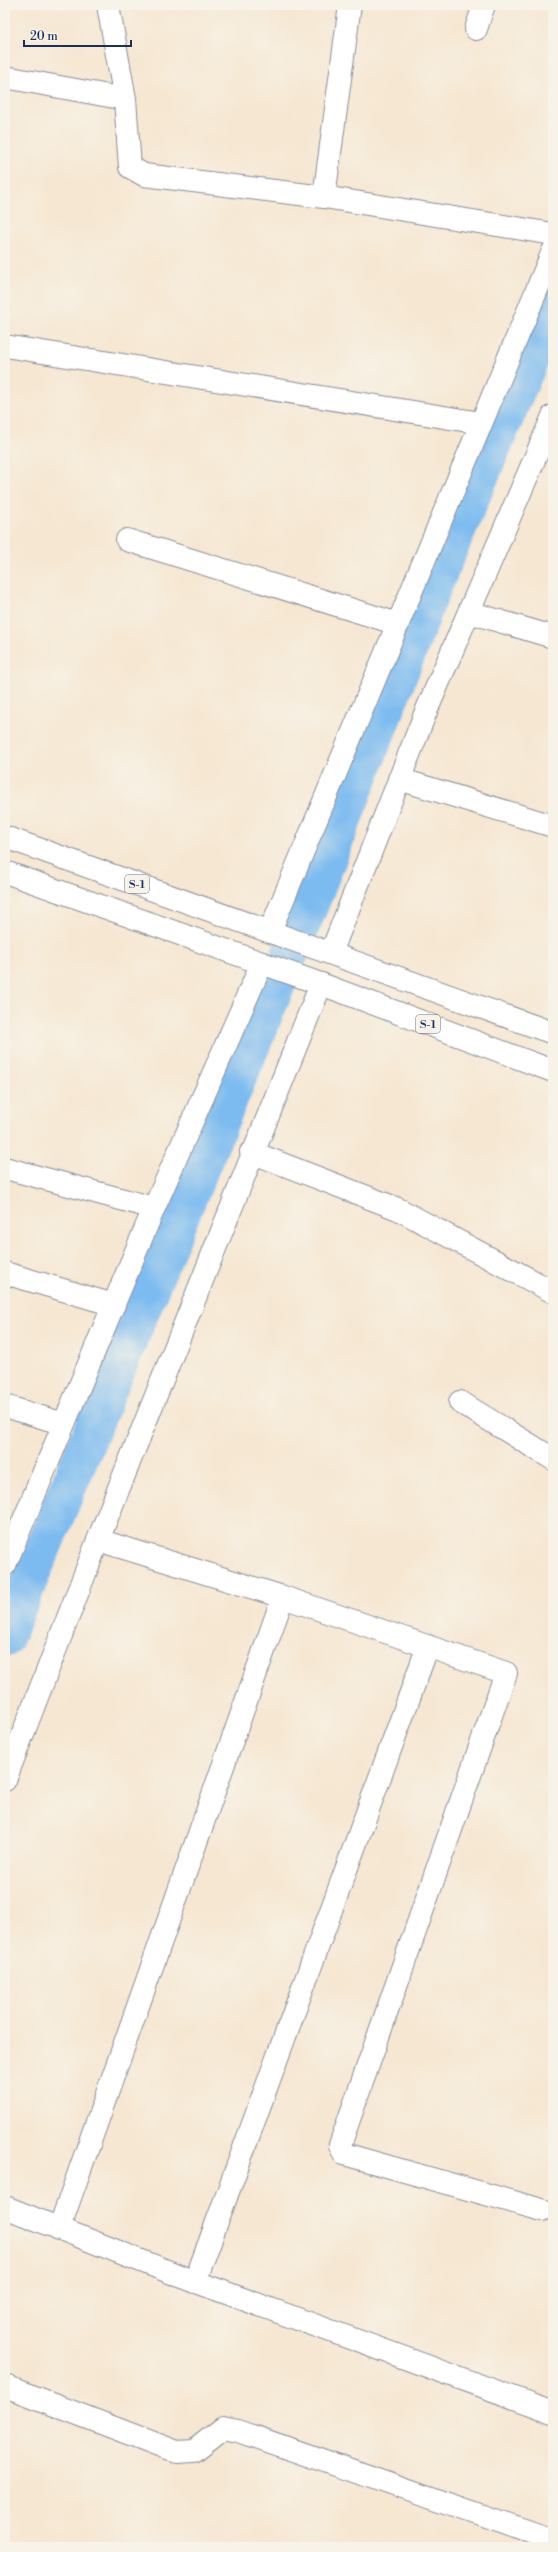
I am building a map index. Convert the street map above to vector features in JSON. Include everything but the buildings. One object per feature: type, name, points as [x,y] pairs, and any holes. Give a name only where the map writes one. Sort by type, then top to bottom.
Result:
[{"type":"street","points":[[108,5],[126,99],[130,167],[144,175],[324,197],[553,234]]},
{"type":"street","points":[[324,197],[350,5]]},
{"type":"street","points":[[476,29],[484,5]]},
{"type":"street","points":[[5,77],[126,99]]},
{"type":"street","points":[[270,931],[553,251]]},
{"type":"street","points":[[5,346],[481,423]]},
{"type":"street","points":[[323,950],[399,780],[469,612],[546,450],[553,416]]},
{"type":"street","points":[[127,540],[398,624]]},
{"type":"street","points":[[469,612],[553,637]]},
{"type":"street","points":[[399,780],[553,826]]},
{"type":"street","name":"S-1","points":[[5,837],[553,1033]]},
{"type":"street","name":"S-1","points":[[5,872],[312,981],[553,1071]]},
{"type":"street","points":[[5,1565],[154,1208],[262,963]]},
{"type":"street","points":[[5,1780],[251,1152],[312,981]]},
{"type":"street","points":[[251,1152],[398,1209],[553,1292]]},
{"type":"street","points":[[5,1168],[154,1208]]},
{"type":"street","points":[[5,1273],[114,1305]]},
{"type":"street","points":[[460,1402],[553,1459]]},
{"type":"street","points":[[5,1406],[64,1424]]},
{"type":"street","points":[[98,1540],[284,1597],[506,1673],[340,2145],[344,2154],[542,2210]]},
{"type":"street","points":[[59,2229],[284,1597]]},
{"type":"street","points":[[195,2282],[428,1646]]},
{"type":"street","points":[[5,2207],[195,2282],[553,2412]]},
{"type":"street","points":[[5,2386],[177,2452],[194,2451],[223,2428],[238,2431],[553,2540]]},
{"type":"waterway","points":[[5,1639],[309,908],[432,590],[553,306]]}]
